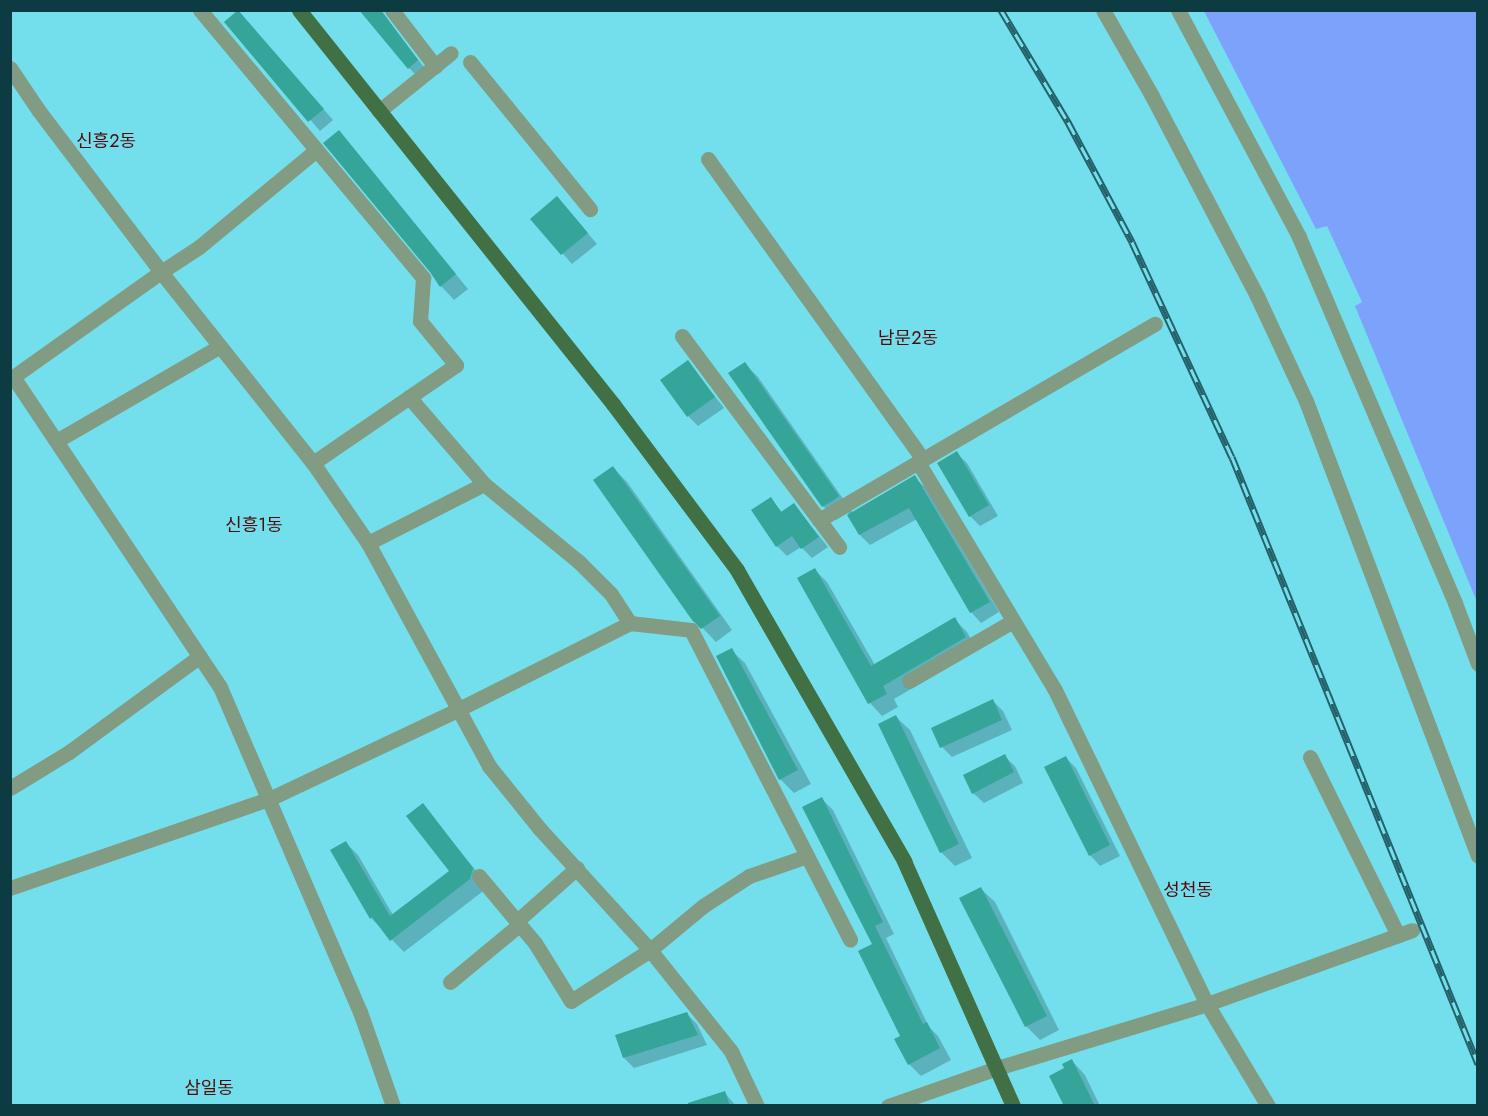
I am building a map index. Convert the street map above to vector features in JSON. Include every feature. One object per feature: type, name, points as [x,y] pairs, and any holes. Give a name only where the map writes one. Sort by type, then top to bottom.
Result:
[{"type":"main road","points":[[299,10],[613,404],[737,570],[904,861],[1013,1106]]},
{"type":"street","points":[[201,10],[315,151],[423,278],[420,321],[456,364],[313,463]]},
{"type":"street","points":[[392,10],[435,66]]},
{"type":"street","points":[[1103,10],[1152,96],[1257,296],[1306,401],[1478,856]]},
{"type":"street","points":[[1178,10],[1299,237],[1455,603],[1478,664]]},
{"type":"street","points":[[379,111],[451,52]]},
{"type":"street","points":[[470,62],[590,209]]},
{"type":"street","points":[[10,68],[39,111],[161,272],[313,463],[368,543],[489,766],[539,828],[650,950],[731,1051],[757,1106]]},
{"type":"street","points":[[315,151],[199,247],[12,377],[58,440],[220,687],[360,1012],[393,1106]]},
{"type":"street","points":[[708,159],[921,461],[1055,690],[1207,1004],[1268,1106]]},
{"type":"street","points":[[819,520],[1155,324]]},
{"type":"street","points":[[682,336],[839,547]]},
{"type":"street","points":[[58,440],[220,346]]},
{"type":"street","points":[[409,397],[484,484],[579,562],[611,594],[630,623]]},
{"type":"street","points":[[368,543],[484,484]]},
{"type":"street","points":[[909,681],[1013,621]]},
{"type":"street","points":[[10,888],[269,799],[457,710],[630,623],[691,630],[850,939]]},
{"type":"street","points":[[10,788],[69,752],[200,656]]},
{"type":"street","points":[[888,1106],[997,1068],[1207,1004],[1405,932],[1310,757]]},
{"type":"street","points":[[479,876],[536,943],[571,1001],[650,950],[703,906],[750,876],[807,856]]},
{"type":"street","points":[[450,982],[577,868]]},
{"type":"water","points":[[1204,11],[1477,11],[1477,602],[1355,306],[1362,302],[1327,226],[1316,229]]},
{"type":"building","points":[[238,10],[324,109],[308,122],[224,22]]},
{"type":"building","points":[[359,10],[381,10],[418,60],[408,69]]},
{"type":"building","points":[[339,130],[456,274],[440,287],[323,143]]},
{"type":"building","points":[[557,196],[588,233],[561,255],[530,219]]},
{"type":"building","points":[[688,360],[715,397],[687,417],[660,380]]},
{"type":"building","points":[[745,362],[839,496],[834,500],[822,507],[728,373]]},
{"type":"building","points":[[957,451],[989,505],[969,517],[937,463]]},
{"type":"building","points":[[613,466],[720,616],[701,629],[692,620],[593,480]]},
{"type":"building","points":[[915,475],[990,602],[970,613],[909,508],[859,535],[847,515]]},
{"type":"building","points":[[771,497],[781,512],[794,503],[819,537],[801,549],[792,536],[776,547],[751,510]]},
{"type":"building","points":[[815,568],[871,666],[955,617],[966,637],[883,686],[887,694],[868,704],[797,578]]},
{"type":"building","points":[[732,648],[798,770],[779,780],[716,656]]},
{"type":"building","points":[[993,699],[1002,720],[940,748],[931,728]]},
{"type":"building","points":[[896,715],[959,844],[940,853],[878,724]]},
{"type":"building","points":[[1005,754],[1014,772],[972,794],[963,775]]},
{"type":"building","points":[[1066,756],[1110,845],[1089,856],[1044,767]]},
{"type":"building","points":[[822,797],[883,922],[875,926],[923,1024],[927,1022],[940,1048],[908,1065],[894,1039],[900,1036],[858,951],[872,944],[802,807]]},
{"type":"building","points":[[423,803],[473,868],[470,879],[390,941],[372,917],[370,919],[330,850],[346,841],[390,916],[449,871],[406,816]]},
{"type":"building","points":[[981,887],[1047,1016],[1025,1027],[959,898]]},
{"type":"building","points":[[687,1012],[698,1035],[623,1058],[615,1035]]},
{"type":"building","points":[[1072,1059],[1095,1106],[1064,1106],[1049,1076],[1064,1068],[1062,1064]]},
{"type":"building","points":[[725,1091],[730,1106],[688,1106],[688,1103]]},
{"type":"railway","points":[[1001,10],[1068,122],[1132,242],[1232,457],[1478,1064]]},
{"type":"district","name":"신흥2동","points":[[106,141]]},
{"type":"district","name":"남문2동","points":[[908,338]]},
{"type":"district","name":"신흥1동","points":[[254,525]]},
{"type":"district","name":"성천동","points":[[1188,890]]},
{"type":"district","name":"삼일동","points":[[209,1088]]}]
